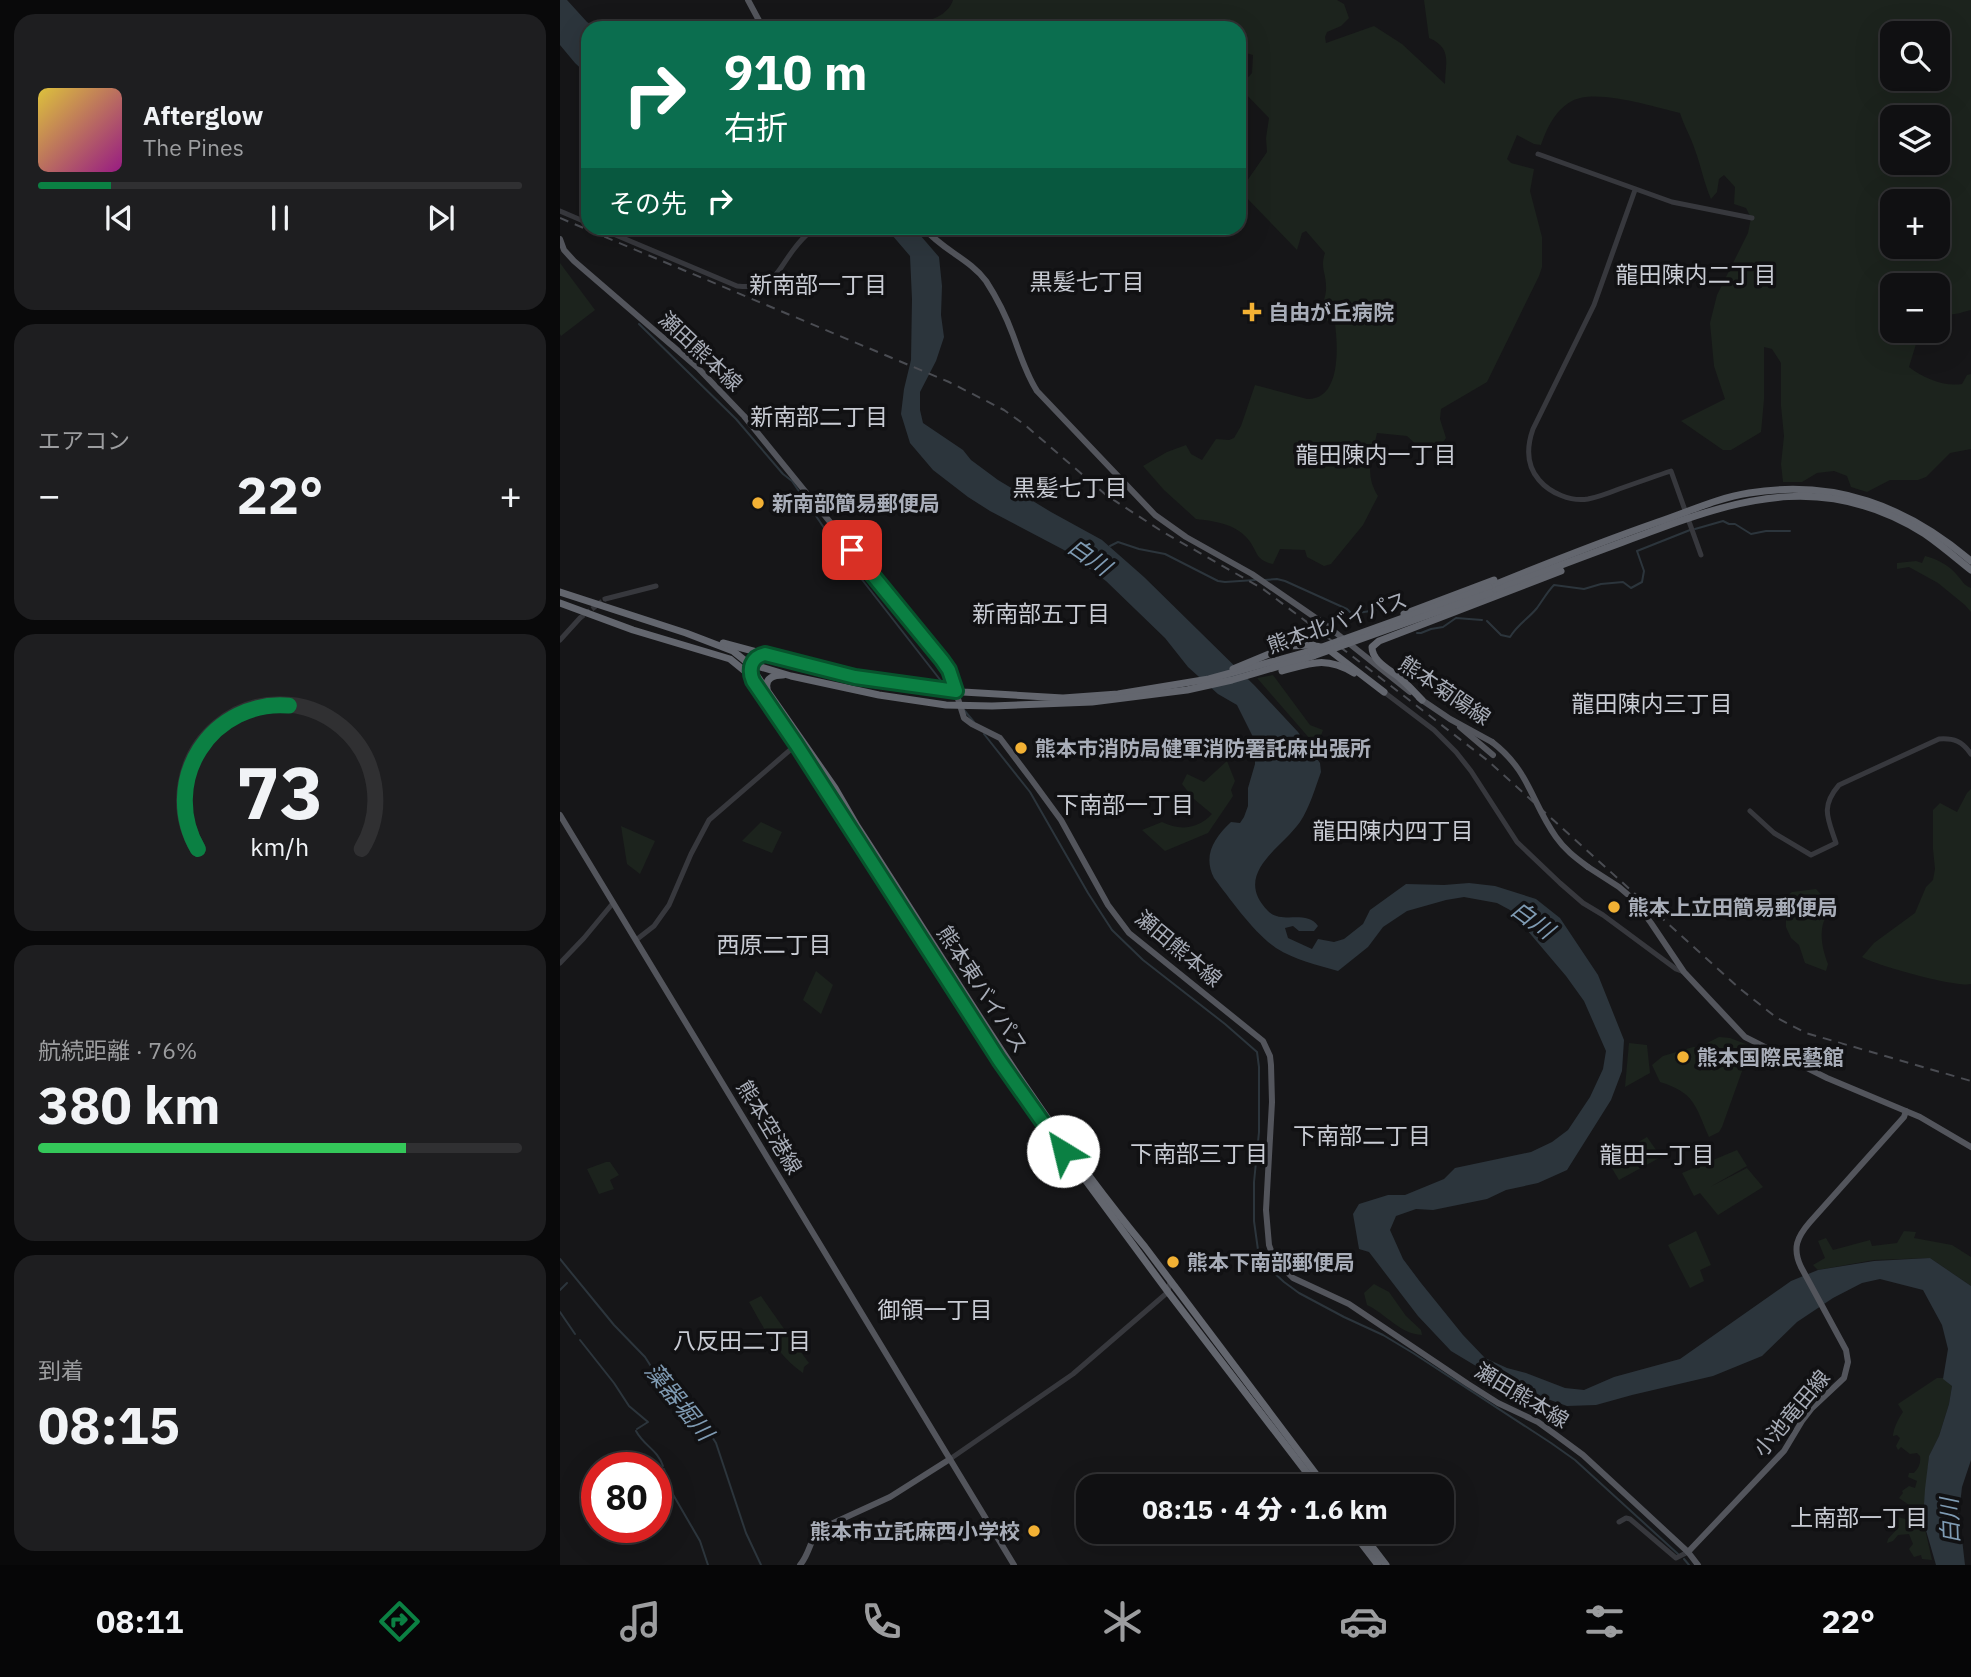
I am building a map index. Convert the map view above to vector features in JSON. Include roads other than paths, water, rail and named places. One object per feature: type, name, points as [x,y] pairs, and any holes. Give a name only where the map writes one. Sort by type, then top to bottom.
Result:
[{"type":"highway","name":"熊本北バイパス","points":[[730,659],[787,675],[879,695],[959,706],[1064,704],[1232,680],[1273,668],[1648,532],[1706,504],[1748,493],[1784,489],[1827,491],[1864,499],[1905,516],[1944,538],[1971,561]]},
{"type":"highway","name":"熊本北バイパス","points":[[1489,590],[1573,554],[1686,515],[1766,498],[1810,496],[1835,499],[1872,509],[1906,524],[1936,542],[1971,570]]},
{"type":"highway","points":[[1422,700],[1376,660],[1371,652],[1372,647],[1379,641],[1619,548],[1648,532]]},
{"type":"highway","points":[[1340,637],[1555,557],[1573,554]]},
{"type":"highway","name":"熊本東バイパス","points":[[560,592],[733,651],[750,665],[767,688],[798,742],[999,1060],[1076,1169],[1308,1474]]},
{"type":"highway","name":"熊本東バイパス","points":[[560,603],[633,630],[730,659],[746,672],[835,788],[1006,1058],[1117,1214],[1145,1247],[1316,1474]]},
{"type":"highway","name":"熊本北バイパス","points":[[686,633],[820,669],[956,691],[1063,698],[1140,694],[1273,668]]},
{"type":"highway","points":[[1209,679],[1277,650],[1305,644],[1328,649],[1384,692]]},
{"type":"highway","points":[[753,681],[750,665],[757,657],[765,654]]},
{"type":"highway","points":[[1273,668],[1315,662],[1334,663],[1378,691],[1384,692]]},
{"type":"highway","points":[[767,688],[770,678],[787,675]]},
{"type":"highway","points":[[878,705],[879,695]]},
{"type":"highway","points":[[1362,1544],[1378,1565]]},
{"type":"highway","points":[[1370,1544],[1386,1565]]},
{"type":"main road","points":[[748,0],[759,21]]},
{"type":"main road","name":"熊本菊陽線","points":[[932,235],[981,275],[1002,309],[1037,391],[1145,506],[1170,527],[1252,574],[1326,625],[1422,700],[1492,743],[1519,769],[1555,836],[1570,853],[1633,899],[1684,972],[1745,1037],[1827,1078],[1906,1111],[1971,1147]]},
{"type":"main road","name":"瀬田熊本線","points":[[560,239],[564,250],[574,261],[698,368],[758,432],[942,660],[949,670],[959,706],[967,722],[1000,738],[1048,800],[1108,905],[1129,933],[1258,1035],[1267,1046],[1271,1065],[1272,1102],[1266,1228],[1274,1259],[1293,1278],[1349,1304],[1498,1403],[1547,1428],[1583,1455],[1688,1552],[1698,1565]]},
{"type":"main road","points":[[1450,719],[1493,755]]},
{"type":"main road","name":"熊本空港線","points":[[560,815],[1014,1565]]},
{"type":"main road","name":"小池竜田線","points":[[1688,1552],[1784,1451],[1812,1408],[1844,1378],[1848,1362],[1846,1350],[1803,1271],[1796,1251],[1799,1236],[1904,1117],[1906,1111]]},
{"type":"main road","points":[[800,1565],[818,1530],[890,1497],[950,1459]]},
{"type":"street","points":[[1538,154],[1672,202],[1752,218]]},
{"type":"street","points":[[1635,190],[1594,305],[1533,429],[1528,456],[1543,485],[1559,495],[1578,499],[1598,496],[1671,471],[1701,555]]},
{"type":"street","points":[[560,211],[581,220]]},
{"type":"street","points":[[616,235],[733,284],[750,287],[762,285],[775,277],[807,235]]},
{"type":"street","points":[[605,599],[656,586]]},
{"type":"street","points":[[560,640],[580,618]]},
{"type":"street","points":[[1384,692],[1434,730],[1456,752],[1517,842],[1560,883],[1583,903],[1684,972]]},
{"type":"street","points":[[1750,811],[1774,832],[1811,855],[1836,843],[1826,808],[1839,785],[1939,739],[1950,738],[1957,741],[1965,745],[1971,754]]},
{"type":"street","points":[[636,940],[659,920],[669,905],[709,820],[798,742]]},
{"type":"street","points":[[560,963],[613,902]]},
{"type":"street","points":[[1029,1144],[1069,1171],[1076,1169]]},
{"type":"street","points":[[950,1459],[1073,1374],[1168,1292],[1170,1282]]},
{"type":"street","points":[[1619,1522],[1625,1518],[1630,1519],[1676,1558],[1688,1552]]},
{"type":"water","points":[[560,0],[567,0],[586,21],[581,21],[581,69],[560,45]]},
{"type":"water","name":"白川","points":[[892,235],[920,235],[939,257],[942,286],[941,315],[944,337],[936,361],[920,392],[923,423],[963,450],[971,460],[998,480],[1102,540],[1144,577],[1255,686],[1298,732],[1320,763],[1321,772],[1304,816],[1263,863],[1257,874],[1255,885],[1258,898],[1268,911],[1280,917],[1307,918],[1318,926],[1314,931],[1299,931],[1293,926],[1285,928],[1288,938],[1312,949],[1318,939],[1334,942],[1344,939],[1363,924],[1370,910],[1406,884],[1469,883],[1495,886],[1536,899],[1560,918],[1598,975],[1624,1040],[1622,1071],[1611,1100],[1567,1170],[1538,1183],[1506,1190],[1487,1199],[1433,1210],[1416,1209],[1396,1216],[1390,1230],[1403,1259],[1421,1283],[1485,1358],[1565,1388],[1584,1390],[1614,1377],[1680,1359],[1791,1281],[1818,1270],[1874,1261],[1930,1258],[1971,1286],[1971,1460],[1962,1487],[1959,1513],[1965,1565],[1936,1565],[1923,1520],[1929,1456],[1939,1436],[1952,1386],[1943,1379],[1948,1349],[1942,1325],[1923,1290],[1880,1279],[1862,1283],[1797,1322],[1762,1356],[1713,1376],[1596,1405],[1567,1406],[1506,1384],[1451,1351],[1418,1316],[1369,1252],[1359,1249],[1353,1214],[1359,1204],[1388,1195],[1405,1195],[1444,1179],[1455,1168],[1531,1152],[1552,1142],[1568,1130],[1590,1097],[1603,1069],[1606,1051],[1584,1001],[1510,910],[1497,903],[1464,897],[1407,911],[1383,927],[1368,947],[1338,971],[1283,952],[1251,925],[1214,878],[1209,862],[1219,835],[1231,822],[1240,823],[1248,806],[1248,788],[1255,764],[1255,741],[1237,705],[1218,694],[1188,667],[1165,638],[1106,581],[1064,550],[968,497],[933,470],[910,443],[901,414],[911,360],[910,256]]},
{"type":"waterway","points":[[639,324],[736,419],[792,481],[842,554],[945,686]]},
{"type":"waterway","points":[[1695,529],[1723,521],[1735,524],[1751,534],[1790,531]]},
{"type":"waterway","points":[[1487,621],[1501,635],[1510,637],[1554,585],[1584,589],[1623,582],[1631,588],[1642,582],[1644,571],[1637,551],[1690,530]]},
{"type":"waterway","name":"白川","points":[[1110,546],[1118,542],[1165,554],[1218,581],[1255,580]]},
{"type":"waterway","points":[[1264,580],[1285,581],[1347,609],[1352,614],[1376,610]]},
{"type":"waterway","points":[[1417,633],[1443,627],[1456,618],[1482,620]]},
{"type":"waterway","points":[[964,710],[974,722]]},
{"type":"waterway","points":[[984,734],[1030,792],[1112,930],[1143,960],[1257,1052],[1259,1132],[1254,1182],[1254,1221],[1258,1250],[1272,1271],[1299,1293],[1383,1335],[1551,1443],[1575,1460],[1678,1554]]},
{"type":"waterway","name":"藻器堀川","points":[[560,1259],[614,1325],[645,1357],[661,1382],[676,1393],[705,1426],[716,1443],[746,1533],[761,1565]]},
{"type":"waterway","points":[[560,1290],[567,1283]]},
{"type":"waterway","points":[[560,1312],[575,1334]]},
{"type":"waterway","points":[[580,1340],[629,1406],[648,1422],[637,1429]]},
{"type":"waterway","points":[[636,1431],[654,1452]]},
{"type":"waterway","points":[[672,1493],[700,1541],[708,1565]]},
{"type":"waterway","points":[[1684,1559],[1689,1565]]},
{"type":"tunnel","points":[[580,618],[605,599]]},
{"type":"railway","points":[[560,218],[581,227]]},
{"type":"railway","points":[[600,235],[949,382],[1004,410],[1106,495],[1163,532],[1263,589],[1487,760],[1739,988],[1777,1018],[1806,1033],[1971,1081]]},
{"type":"place","name":"自由が丘病院","points":[[1252,312]]},
{"type":"place","name":"新南部簡易郵便局","points":[[758,503]]},
{"type":"place","name":"熊本市消防局健軍消防署託麻出張所","points":[[1021,748]]},
{"type":"place","name":"熊本上立田簡易郵便局","points":[[1614,907]]},
{"type":"place","name":"熊本国際民藝館","points":[[1683,1057]]},
{"type":"place","name":"熊本下南部郵便局","points":[[1173,1262]]},
{"type":"place","name":"熊本市立託麻西小学校","points":[[1034,1531]]},
{"type":"district","name":"龍田陳内二丁目","points":[[1696,274]]},
{"type":"district","name":"黒髪七丁目","points":[[1087,281]]},
{"type":"district","name":"新南部一丁目","points":[[818,284]]},
{"type":"district","name":"新南部二丁目","points":[[819,416]]},
{"type":"district","name":"龍田陳内一丁目","points":[[1376,454]]},
{"type":"district","name":"黒髪七丁目","points":[[1070,487]]},
{"type":"district","name":"新南部五丁目","points":[[1041,613]]},
{"type":"district","name":"龍田陳内三丁目","points":[[1652,703]]},
{"type":"district","name":"下南部一丁目","points":[[1125,804]]},
{"type":"district","name":"龍田陳内四丁目","points":[[1393,830]]},
{"type":"district","name":"西原二丁目","points":[[774,944]]},
{"type":"district","name":"下南部二丁目","points":[[1362,1135]]},
{"type":"district","name":"下南部三丁目","points":[[1199,1153]]},
{"type":"district","name":"龍田一丁目","points":[[1657,1154]]},
{"type":"district","name":"御領一丁目","points":[[935,1309]]},
{"type":"district","name":"八反田二丁目","points":[[742,1340]]},
{"type":"district","name":"上南部一丁目","points":[[1859,1517]]}]
